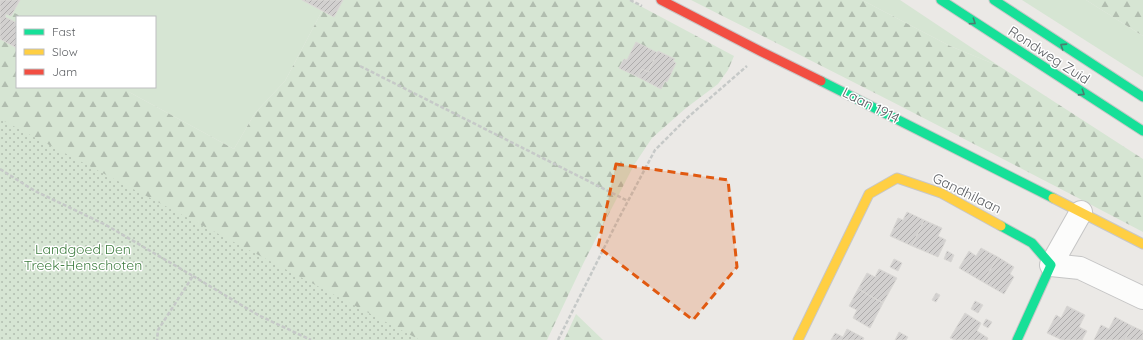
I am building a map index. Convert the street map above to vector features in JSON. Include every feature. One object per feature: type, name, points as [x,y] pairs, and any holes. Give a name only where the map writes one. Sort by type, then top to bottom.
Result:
[{"type":"street","name":"Laan 1914","points":[[661,0],[762,52],[889,114],[1143,244]]},
{"type":"street","name":"Rondweg Zuid","points":[[941,0],[1143,131]]},
{"type":"street","name":"Rondweg Zuid","points":[[994,0],[1143,97]]},
{"type":"street","name":"Gandhilaan","points":[[798,340],[870,194],[897,178],[941,193],[1032,243],[1051,265]]},
{"type":"street","points":[[1017,340],[1051,265],[1081,212]]},
{"type":"street","points":[[1051,265],[1080,268],[1143,298]]},
{"type":"path","points":[[558,340],[655,150],[686,118],[725,86],[762,52]]},
{"type":"path","points":[[360,66],[628,201]]},
{"type":"path","points":[[0,169],[35,191],[106,225],[258,315],[311,340]]},
{"type":"path","points":[[157,340],[158,330],[193,276]]},
{"type":"highlighted area","points":[[616,164],[728,180],[737,267],[693,320],[598,247]]},
{"type":"green space","points":[[20,0],[302,0],[322,11],[285,81],[255,113],[234,149],[129,92],[129,88],[156,88],[156,16],[20,16],[13,12]]},
{"type":"green space","points":[[343,0],[629,0],[734,56],[728,70],[718,84],[686,108],[652,138],[634,165],[584,262],[547,340],[379,340],[0,140],[0,39],[16,47],[16,88],[129,88],[129,92],[234,149],[255,113],[285,81],[322,11]]},
{"type":"green space","points":[[691,0],[862,0],[950,46],[999,66],[1143,159],[1143,232],[917,115]]},
{"type":"green space","points":[[862,0],[900,0],[999,66],[950,46]]},
{"type":"green space","points":[[1022,0],[1086,0],[1143,36],[1143,77]]},
{"type":"green space","points":[[1086,0],[1143,0],[1143,36]]},
{"type":"green space","points":[[13,12],[20,16],[16,16],[16,22],[5,17],[6,14],[11,16]]},
{"type":"green space","name":"Landgoed Den Treek-Henschoten","points":[[0,119],[420,340],[0,340]]},
{"type":"green space","points":[[576,314],[603,340],[564,340]]},
{"type":"building","points":[[0,0],[20,0],[11,16],[6,14],[5,17],[16,22],[16,47],[0,39]]},
{"type":"building","points":[[302,0],[343,0],[334,17]]},
{"type":"building","points":[[636,42],[658,53],[648,72],[642,69],[638,77],[619,68],[624,59],[627,60]]},
{"type":"building","points":[[658,51],[675,59],[673,61],[676,63],[667,82],[665,81],[661,89],[638,77],[642,69],[648,72]]},
{"type":"building","points":[[907,212],[924,220],[912,246],[890,236],[898,218],[903,220]]},
{"type":"building","points":[[924,220],[942,228],[938,236],[946,240],[938,257],[912,246]]},
{"type":"building","points":[[981,248],[998,257],[983,282],[959,268],[969,251],[976,256]]},
{"type":"building","points":[[947,251],[954,255],[951,262],[944,259]]},
{"type":"building","points":[[998,257],[1014,267],[1010,274],[1014,277],[1004,294],[983,282]]},
{"type":"building","points":[[894,259],[902,263],[898,271],[890,267]]},
{"type":"building","points":[[879,269],[897,278],[883,303],[858,289],[867,273],[875,277]]},
{"type":"building","points":[[858,289],[883,303],[870,328],[853,318],[857,310],[849,306]]},
{"type":"building","points":[[936,293],[940,295],[936,302],[932,300]]},
{"type":"building","points":[[975,301],[983,305],[978,313],[971,309]]},
{"type":"building","points":[[1067,306],[1085,315],[1079,327],[1087,331],[1082,340],[1062,340],[1047,333],[1056,315],[1061,318]]},
{"type":"building","points":[[965,313],[981,323],[977,331],[988,338],[987,340],[955,340],[950,338]]},
{"type":"building","points":[[1115,317],[1132,326],[1125,340],[1094,340],[1101,325],[1109,329]]},
{"type":"building","points":[[986,319],[992,322],[988,328],[983,325]]},
{"type":"building","points":[[1132,326],[1143,331],[1143,340],[1125,340]]},
{"type":"building","points":[[847,329],[864,338],[863,340],[831,340],[835,333],[843,337]]},
{"type":"building","points":[[899,332],[908,337],[906,340],[895,340]]},
{"type":"traffic: fast","points":[[941,0],[1143,131]]},
{"type":"traffic: fast","points":[[994,0],[1143,97]]},
{"type":"traffic: fast","points":[[821,81],[1053,198]]},
{"type":"traffic: fast","points":[[1001,226],[1032,243],[1051,265],[1017,340]]},
{"type":"traffic: slow","points":[[798,340],[869,194],[897,178],[941,193],[1001,226]]},
{"type":"traffic: slow","points":[[1053,198],[1143,244]]},
{"type":"traffic: jam","points":[[661,0],[821,81]]}]
